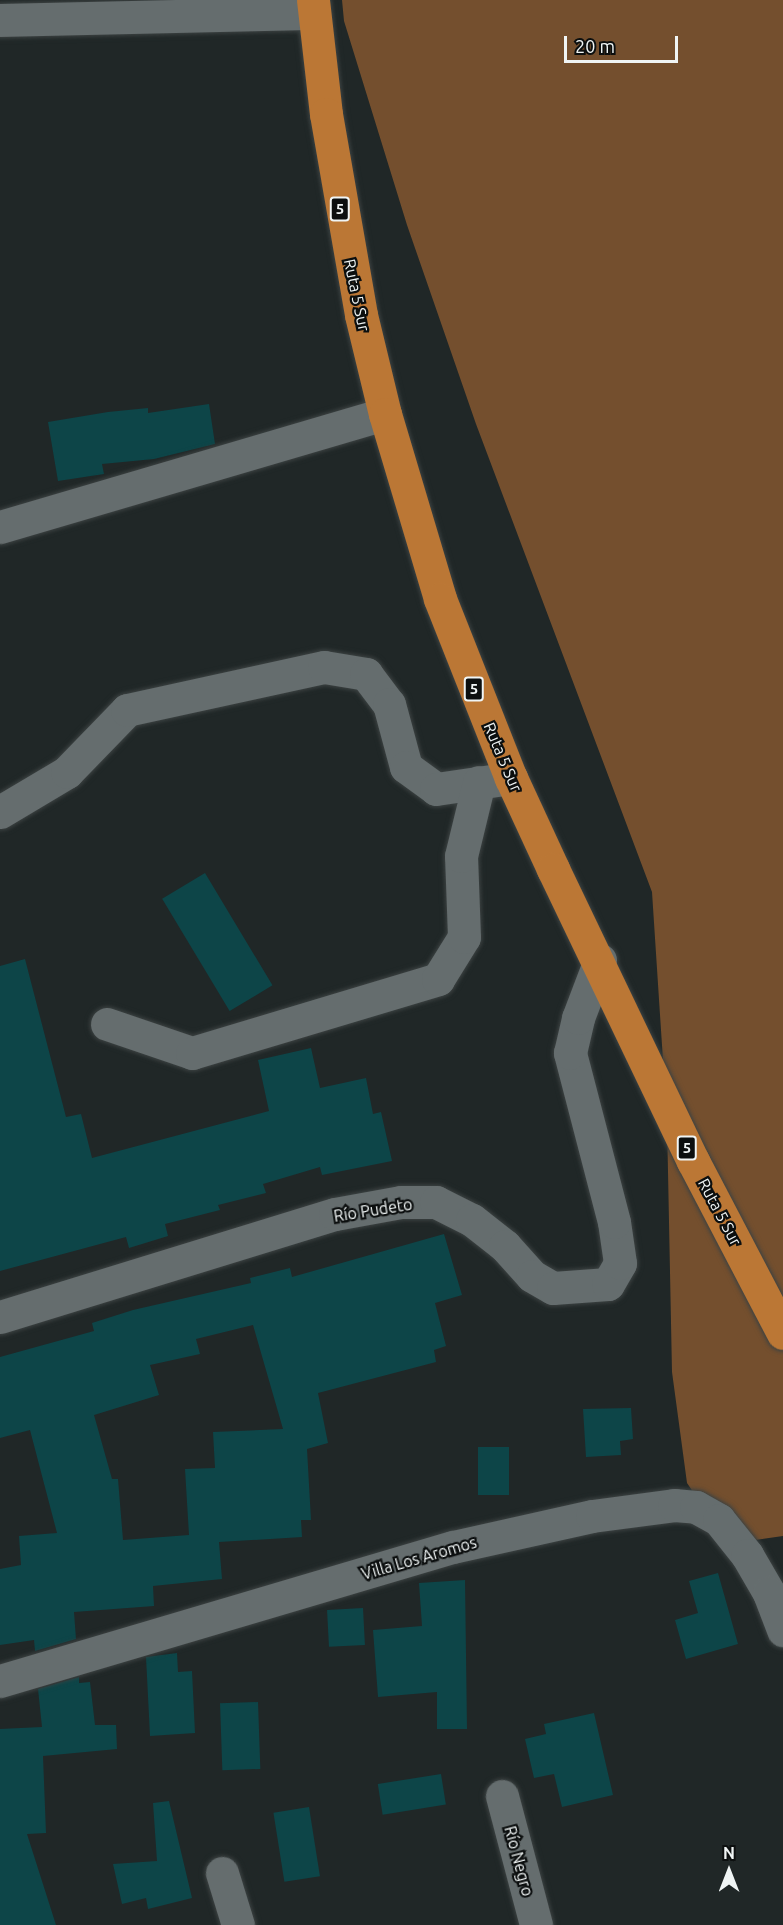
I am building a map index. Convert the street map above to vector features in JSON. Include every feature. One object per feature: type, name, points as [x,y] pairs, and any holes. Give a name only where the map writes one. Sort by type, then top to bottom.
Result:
[{"type":"highway","name":"Ruta 5 Sur","points":[[314,6],[341,215],[385,414],[440,598],[511,778],[600,960],[693,1161],[783,1333]]},
{"type":"street","points":[[0,20],[314,6]]},
{"type":"street","points":[[0,527],[385,414]]},
{"type":"street","points":[[0,812],[67,772],[127,710],[324,667],[366,674],[389,704],[406,767],[436,789],[511,778]]},
{"type":"street","points":[[106,1024],[192,1053],[438,980],[464,937],[461,856],[479,782]]},
{"type":"street","name":"Río Pudeto","points":[[0,1317],[334,1214],[401,1202],[436,1202],[472,1220],[505,1246],[532,1276],[553,1288],[608,1284],[620,1263],[614,1221],[570,1053],[578,1018],[600,960]]},
{"type":"street","name":"Villa Los Aromos","points":[[0,1681],[453,1547],[592,1516],[674,1505],[696,1507],[719,1520],[764,1583],[783,1630]]},
{"type":"street","name":"Río Negro","points":[[502,1796],[536,1925]]},
{"type":"street","points":[[222,1873],[238,1925]]},
{"type":"shaded area","points":[[342,0],[783,0],[783,1536],[728,1544],[687,1483],[672,1372],[667,1122],[652,892],[476,424],[407,225],[344,21]]},
{"type":"building","points":[[209,404],[215,444],[154,459],[102,464],[104,474],[58,481],[48,422],[108,412],[148,408],[148,413]]},
{"type":"building","points":[[205,873],[272,985],[230,1011],[162,899]]},
{"type":"building","points":[[25,959],[66,1117],[81,1114],[92,1158],[269,1111],[258,1060],[311,1048],[320,1088],[366,1078],[373,1114],[381,1112],[392,1161],[322,1175],[320,1167],[263,1184],[266,1193],[218,1205],[220,1210],[165,1224],[168,1236],[129,1248],[126,1237],[0,1271],[0,966]]},
{"type":"building","points":[[444,1234],[462,1295],[435,1303],[446,1346],[434,1350],[436,1362],[318,1393],[328,1443],[307,1449],[311,1520],[301,1520],[302,1537],[219,1542],[222,1579],[153,1586],[154,1606],[74,1612],[76,1639],[35,1651],[34,1640],[0,1645],[0,1569],[21,1565],[19,1536],[57,1533],[30,1430],[0,1438],[0,1357],[94,1331],[92,1323],[133,1310],[251,1283],[250,1278],[290,1268],[292,1277]],"holes":[[[253,1325],[283,1429],[213,1432],[215,1468],[185,1469],[189,1535],[123,1540],[118,1479],[112,1479],[94,1415],[159,1395],[150,1365],[200,1354],[196,1339]]]},
{"type":"building","points":[[631,1408],[633,1439],[620,1441],[621,1455],[586,1457],[583,1409]]},
{"type":"building","points":[[478,1447],[509,1447],[509,1495],[478,1495]]},
{"type":"building","points":[[718,1573],[738,1644],[686,1659],[675,1620],[698,1613],[689,1581]]},
{"type":"building","points":[[465,1580],[467,1729],[437,1729],[437,1692],[378,1697],[373,1630],[422,1626],[419,1583]]},
{"type":"building","points":[[363,1608],[365,1645],[329,1647],[327,1610]]},
{"type":"building","points":[[177,1653],[178,1672],[192,1671],[195,1733],[150,1736],[146,1657]]},
{"type":"building","points":[[79,1677],[79,1683],[90,1682],[95,1725],[116,1725],[117,1749],[43,1756],[46,1833],[27,1834],[56,1925],[0,1925],[0,1729],[42,1727],[38,1689]]},
{"type":"building","points":[[258,1702],[260,1769],[222,1770],[220,1703]]},
{"type":"building","points":[[594,1713],[613,1795],[562,1807],[554,1774],[534,1778],[525,1739],[546,1734],[544,1724]]},
{"type":"building","points":[[441,1774],[446,1805],[383,1815],[378,1784]]},
{"type":"building","points":[[169,1801],[192,1898],[148,1909],[146,1898],[122,1904],[113,1864],[157,1861],[153,1803]]},
{"type":"building","points":[[309,1807],[320,1876],[284,1882],[273,1813]]}]
